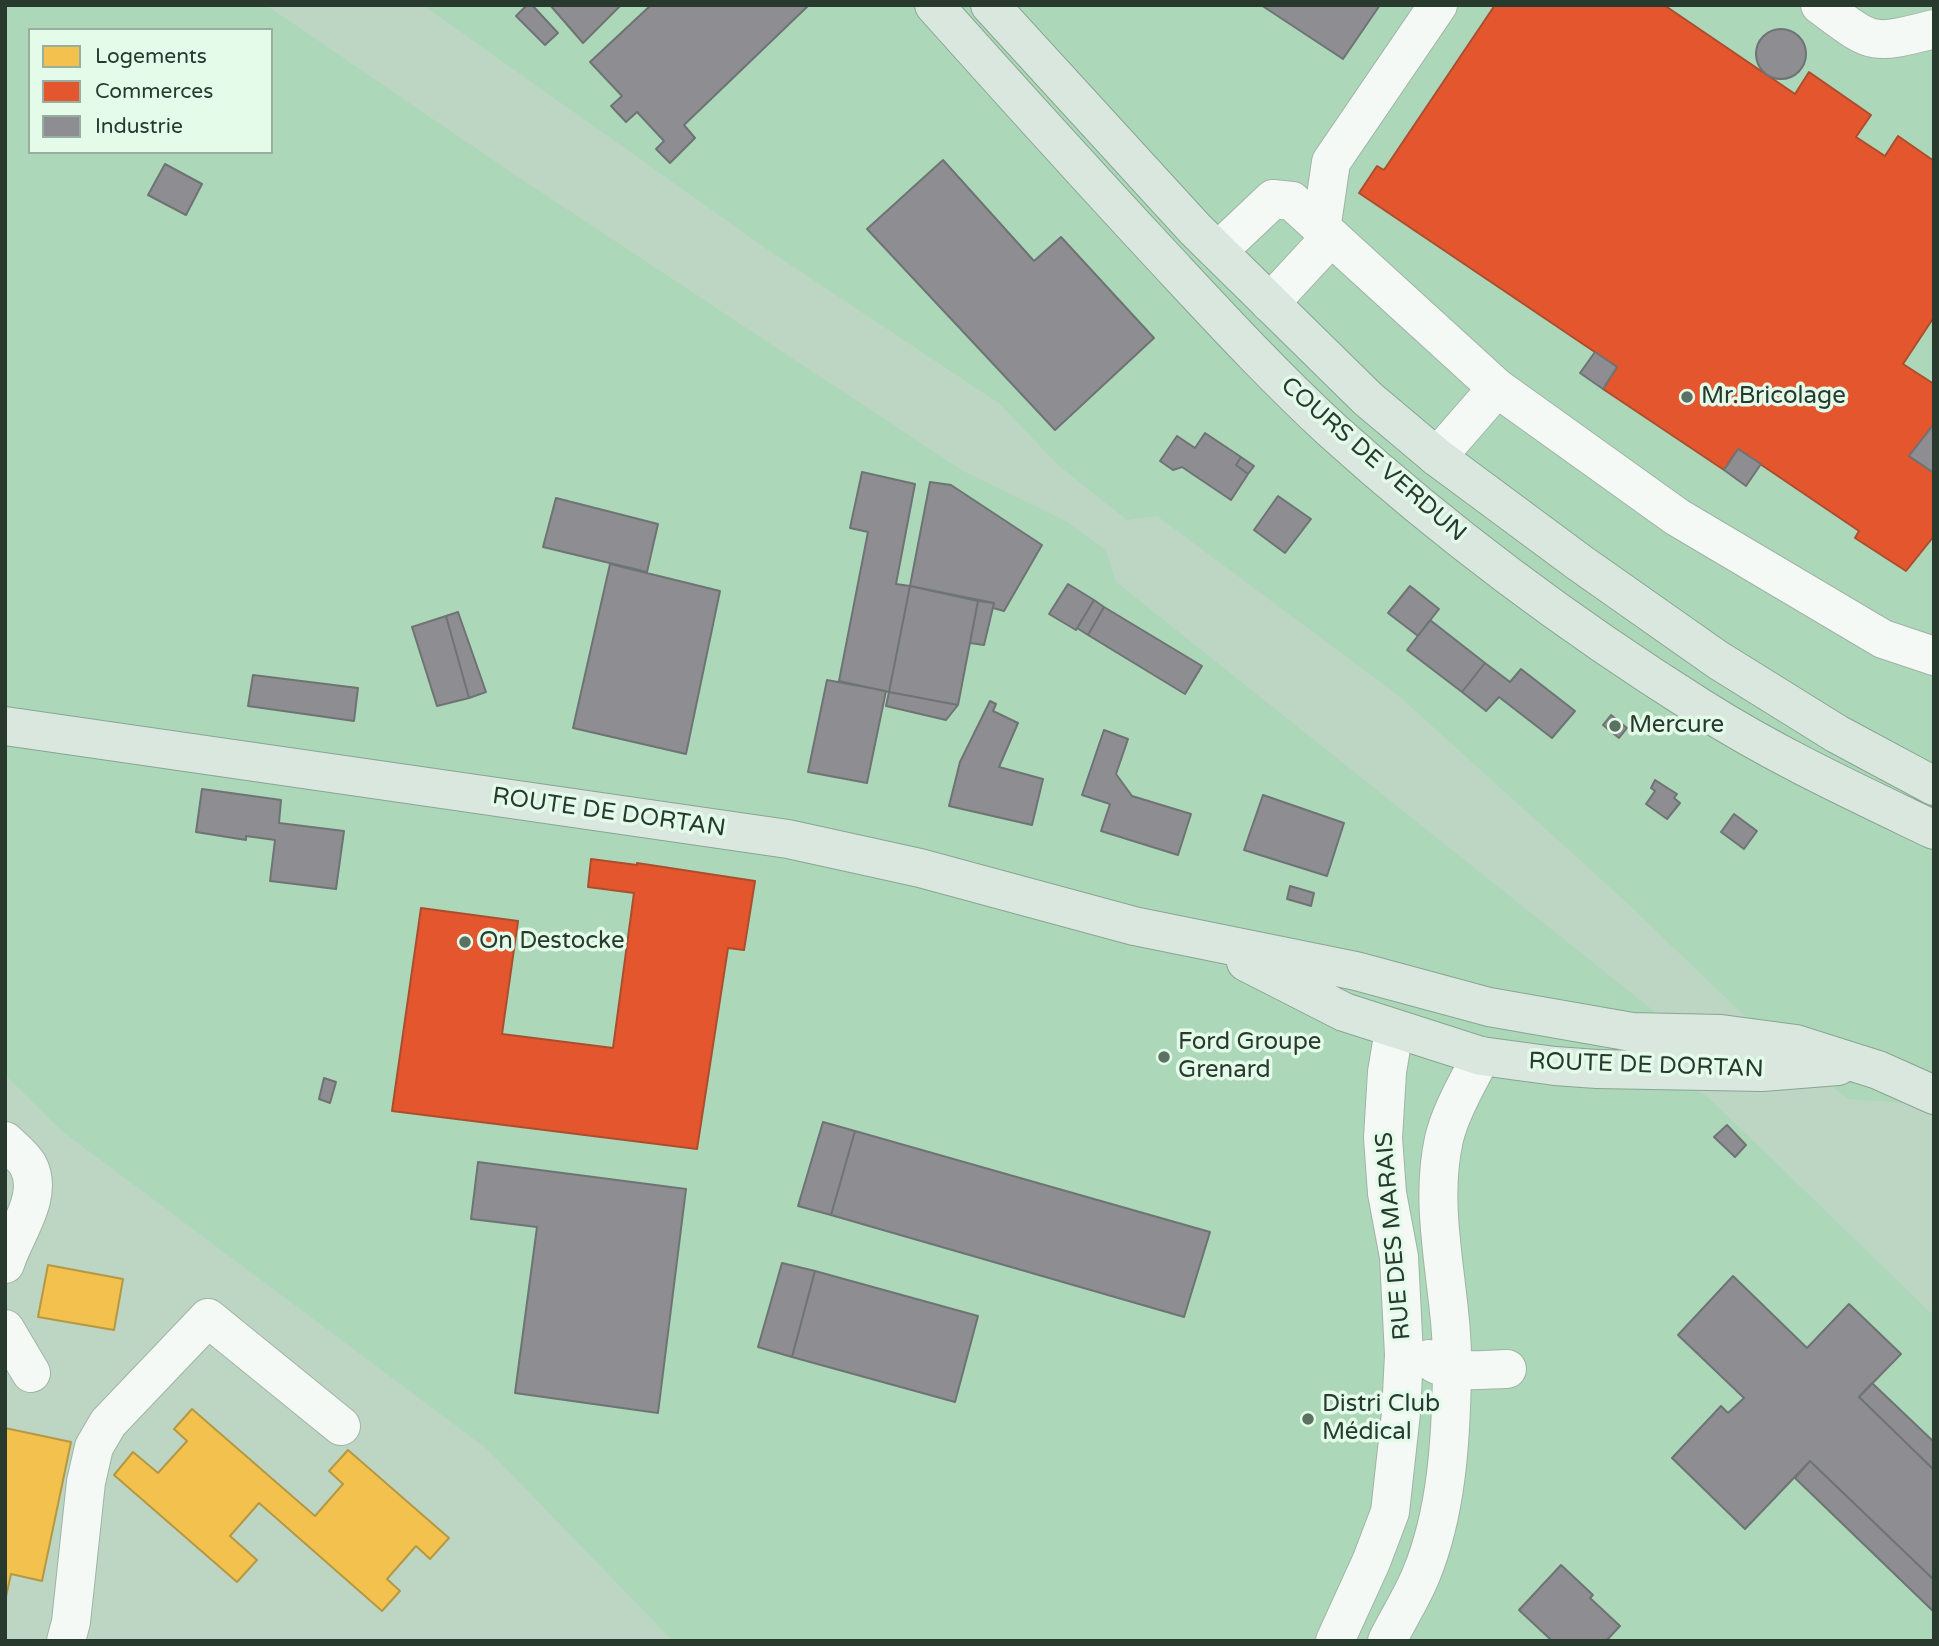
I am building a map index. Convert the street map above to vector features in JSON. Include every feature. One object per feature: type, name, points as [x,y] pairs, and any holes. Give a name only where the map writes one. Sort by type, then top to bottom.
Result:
[{"type":"main road","name":"COURS DE VERDUN","points":[[934,5],[1097,187],[1226,325],[1332,430],[1413,501],[1558,611],[1703,710],[1815,772],[1934,830]]},
{"type":"main road","points":[[959,5],[990,36],[1007,44],[1027,46]]},
{"type":"main road","name":"COURS DE VERDUN","points":[[990,5],[1207,240],[1368,399],[1437,457],[1580,564],[1718,660],[1837,734],[1934,786]]},
{"type":"main road","points":[[1097,187],[1106,184],[1123,189],[1207,240]]},
{"type":"main road","points":[[1138,230],[1211,276],[1388,451],[1420,462],[1437,457]]},
{"type":"main road","name":"ROUTE DE DORTAN","points":[[5,726],[788,839],[920,869],[1134,926],[1356,971],[1489,1007],[1632,1032],[1721,1034],[1796,1044],[1859,1064],[1934,1095]]},
{"type":"main road","name":"ROUTE DE DORTAN","points":[[1204,941],[1344,1012],[1481,1056],[1597,1069],[1762,1072],[1859,1064]]},
{"type":"main road","points":[[1394,1030],[1441,1023],[1571,1048],[1632,1032]]},
{"type":"street","points":[[1270,303],[1326,234],[1331,162],[1438,5]]},
{"type":"street","points":[[1820,5],[1860,34],[1877,40],[1894,40],[1934,29]]},
{"type":"street","points":[[1917,5],[1934,20]]},
{"type":"street","points":[[1207,240],[1273,199],[1292,201],[1497,388],[1678,517],[1884,639],[1934,656]]},
{"type":"street","points":[[1437,457],[1497,388]]},
{"type":"street","name":"RUE DES MARAIS","points":[[1335,1641],[1371,1562],[1390,1512],[1401,1413],[1404,1355],[1399,1256],[1387,1193],[1383,1138],[1387,1072],[1394,1030]]},
{"type":"street","name":"RUE DES MARAIS","points":[[1387,1641],[1421,1575],[1439,1517],[1447,1457],[1452,1369],[1449,1308],[1441,1242],[1439,1179],[1445,1136],[1460,1096],[1481,1056]]},
{"type":"street","points":[[5,1141],[27,1164],[33,1181],[29,1206],[5,1264]]},
{"type":"street","points":[[1399,1256],[1416,1308],[1427,1357],[1436,1366],[1452,1369],[1507,1369]]},
{"type":"street","points":[[66,1641],[71,1622],[73,1495],[100,1433],[208,1318],[341,1426]]},
{"type":"street","points":[[5,1329],[31,1373]]},
{"type":"street","points":[[1362,1641],[1391,1579],[1390,1512]]},
{"type":"shaded area","points":[[5,5],[266,5],[512,173],[963,471],[1064,520],[1105,549],[1116,582],[1674,1027],[1671,1076],[1708,1097],[1934,1316],[1934,1641],[673,1641],[487,1449],[62,1131],[5,1075]]},
{"type":"shaded area","points":[[423,5],[1934,5],[1934,1105],[1848,1099],[1749,1020],[1626,902],[1399,696],[1157,516],[1127,520],[1058,465],[1000,404],[771,252]]},
{"type":"building: Logements","points":[[48,1265],[123,1279],[114,1330],[38,1317]]},
{"type":"building: Logements","points":[[192,1409],[315,1516],[343,1484],[329,1471],[348,1450],[449,1538],[430,1559],[416,1546],[387,1579],[400,1591],[382,1611],[259,1503],[230,1536],[257,1560],[237,1582],[114,1475],[133,1452],[158,1473],[187,1441],[174,1429]]},
{"type":"building: Logements","points":[[5,1428],[71,1442],[42,1581],[11,1574],[5,1601]]},
{"type":"building: Commerces","points":[[1495,5],[1664,5],[1795,94],[1809,72],[1871,115],[1856,137],[1885,156],[1898,136],[1934,161],[1934,317],[1903,364],[1934,384],[1934,424],[1909,456],[1934,473],[1934,536],[1906,571],[1855,538],[1859,531],[1738,449],[1724,470],[1603,389],[1617,367],[1359,193],[1377,166],[1384,170]]},
{"type":"building: Commerces","points":[[591,859],[637,863],[755,881],[744,950],[728,948],[697,1149],[392,1111],[421,908],[518,921],[502,1034],[613,1048],[634,893],[588,887]]},
{"type":"building: Industrie","points":[[527,5],[532,5],[558,33],[545,45],[516,16]]},
{"type":"building: Industrie","points":[[550,5],[621,5],[583,43]]},
{"type":"building: Industrie","points":[[651,5],[809,5],[684,125],[695,138],[670,163],[656,149],[664,141],[637,112],[626,122],[611,106],[622,96],[590,62]]},
{"type":"building: Industrie","points":[[1261,5],[1380,5],[1343,59]]},
{"type":"building: Industrie","points":[[1781,29],[1798,37],[1806,54],[1798,71],[1781,79],[1764,71],[1756,54],[1764,37]]},
{"type":"building: Industrie","points":[[943,160],[1034,261],[1061,237],[1154,338],[1055,430],[867,229]]},
{"type":"building: Industrie","points":[[165,164],[202,184],[186,215],[148,195]]},
{"type":"building: Industrie","points":[[1595,352],[1617,367],[1603,389],[1580,373]]},
{"type":"building: Industrie","points":[[1934,424],[1934,473],[1909,456]]},
{"type":"building: Industrie","points":[[1205,433],[1241,457],[1236,465],[1248,474],[1231,500],[1182,467],[1173,470],[1160,461],[1177,436],[1195,448]]},
{"type":"building: Industrie","points":[[1738,449],[1761,464],[1746,486],[1724,470]]},
{"type":"building: Industrie","points":[[1241,457],[1254,466],[1248,474],[1236,465]]},
{"type":"building: Industrie","points":[[862,472],[915,484],[896,584],[910,586],[889,692],[839,681],[868,532],[850,528]]},
{"type":"building: Industrie","points":[[930,482],[951,485],[1042,545],[1004,611],[993,608],[994,603],[910,586]]},
{"type":"building: Industrie","points":[[1278,496],[1311,519],[1285,553],[1254,530]]},
{"type":"building: Industrie","points":[[556,498],[658,524],[647,572],[543,547]]},
{"type":"building: Industrie","points":[[610,564],[720,591],[686,754],[573,728]]},
{"type":"building: Industrie","points":[[1068,584],[1094,600],[1076,630],[1049,614]]},
{"type":"building: Industrie","points":[[910,586],[978,601],[958,705],[889,692]]},
{"type":"building: Industrie","points":[[1410,586],[1439,609],[1418,636],[1388,613]]},
{"type":"building: Industrie","points":[[1094,600],[1104,607],[1088,635],[1077,628]]},
{"type":"building: Industrie","points":[[978,601],[994,603],[984,645],[970,643]]},
{"type":"building: Industrie","points":[[1104,607],[1202,666],[1185,694],[1088,635]]},
{"type":"building: Industrie","points":[[458,612],[486,692],[469,698],[446,616]]},
{"type":"building: Industrie","points":[[446,616],[469,698],[437,706],[412,627]]},
{"type":"building: Industrie","points":[[1430,620],[1485,663],[1462,692],[1407,650]]},
{"type":"building: Industrie","points":[[1485,663],[1510,682],[1521,669],[1575,711],[1552,738],[1499,697],[1486,711],[1462,692]]},
{"type":"building: Industrie","points":[[253,675],[358,688],[354,721],[248,706]]},
{"type":"building: Industrie","points":[[827,680],[886,691],[867,783],[808,772]]},
{"type":"building: Industrie","points":[[889,692],[958,705],[946,720],[886,706]]},
{"type":"building: Industrie","points":[[990,701],[996,704],[993,711],[1018,723],[999,767],[1043,779],[1032,825],[949,806],[960,762]]},
{"type":"building: Industrie","name":"Mercure","points":[[1611,715],[1627,728],[1619,738],[1603,725]]},
{"type":"building: Industrie","points":[[1104,730],[1128,739],[1116,774],[1132,796],[1191,814],[1178,855],[1101,831],[1110,804],[1082,795]]},
{"type":"building: Industrie","points":[[1655,780],[1677,794],[1674,798],[1680,803],[1667,819],[1646,804],[1655,791],[1651,788]]},
{"type":"building: Industrie","points":[[202,789],[281,800],[279,823],[344,831],[336,889],[270,881],[275,840],[246,836],[246,840],[196,832]]},
{"type":"building: Industrie","points":[[1263,795],[1344,823],[1327,876],[1244,850]]},
{"type":"building: Industrie","points":[[1734,814],[1757,831],[1744,849],[1721,832]]},
{"type":"building: Industrie","points":[[1290,886],[1314,893],[1311,906],[1287,899]]},
{"type":"building: Industrie","points":[[324,1078],[336,1082],[330,1103],[319,1099]]},
{"type":"building: Industrie","points":[[823,1122],[855,1131],[831,1215],[798,1206]]},
{"type":"building: Industrie","points":[[1727,1125],[1746,1145],[1735,1157],[1714,1137]]},
{"type":"building: Industrie","points":[[855,1131],[1210,1232],[1184,1317],[831,1215]]},
{"type":"building: Industrie","points":[[478,1162],[686,1189],[658,1413],[515,1393],[537,1227],[471,1219]]},
{"type":"building: Industrie","points":[[782,1263],[815,1271],[792,1357],[758,1347]]},
{"type":"building: Industrie","points":[[815,1271],[978,1316],[955,1402],[792,1357]]},
{"type":"building: Industrie","points":[[1733,1276],[1807,1348],[1849,1304],[1901,1354],[1859,1397],[1934,1470],[1934,1580],[1810,1461],[1745,1529],[1672,1458],[1721,1406],[1728,1413],[1744,1398],[1678,1335]]},
{"type":"building: Industrie","points":[[1872,1383],[1934,1442],[1934,1470],[1859,1397]]},
{"type":"building: Industrie","points":[[1810,1461],[1934,1580],[1934,1612],[1795,1478]]},
{"type":"building: Industrie","points":[[1561,1565],[1593,1595],[1590,1598],[1620,1626],[1606,1641],[1548,1641],[1550,1639],[1519,1610]]},
{"type":"place","name":"Mr.Bricolage","points":[[1687,397]]},
{"type":"place","name":"Mercure","points":[[1615,726]]},
{"type":"place","name":"On Destocke","points":[[465,942]]},
{"type":"place","name":"Ford Groupe Grenard","points":[[1164,1057]]},
{"type":"place","name":"Distri Club Médical","points":[[1308,1419]]}]
